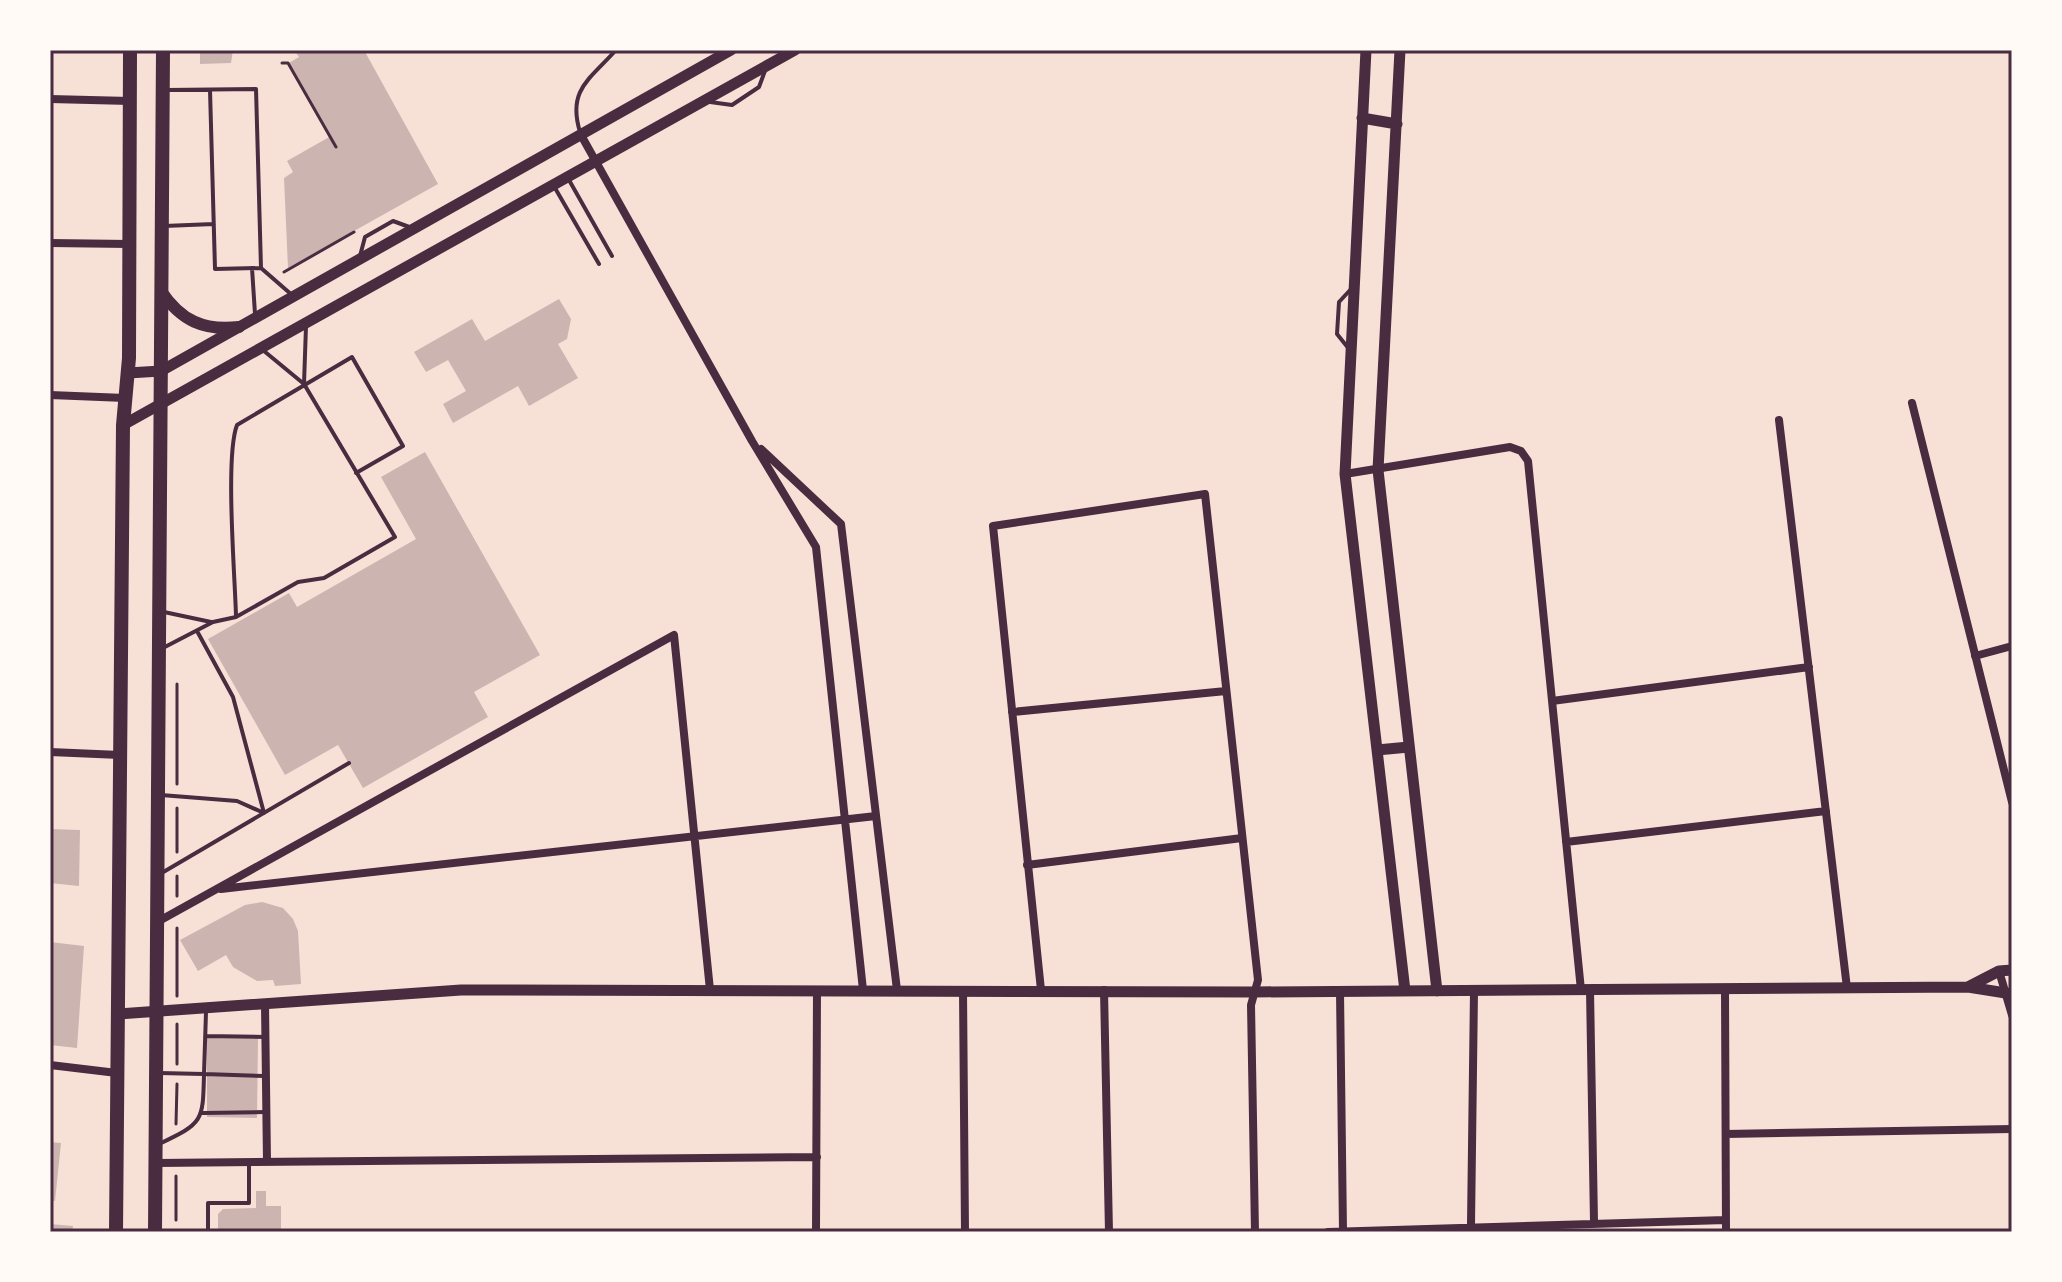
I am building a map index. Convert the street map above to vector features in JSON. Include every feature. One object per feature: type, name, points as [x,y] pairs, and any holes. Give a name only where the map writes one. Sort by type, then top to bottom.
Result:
[{"type":"main road","points":[[116,1232],[123,425],[128,373],[130,50]]},
{"type":"main road","points":[[155,1232],[163,50]]},
{"type":"main road","points":[[161,291],[177,313],[194,323],[209,328],[239,327]]},
{"type":"street","points":[[128,373],[161,371],[731,50]]},
{"type":"street","points":[[123,425],[795,50]]},
{"type":"street","points":[[1366,50],[1345,474],[1405,991]]},
{"type":"street","points":[[1400,50],[1378,470],[1437,991]]},
{"type":"street","points":[[50,99],[130,101]]},
{"type":"street","points":[[1362,118],[1397,124]]},
{"type":"street","points":[[581,135],[752,441],[816,547],[863,990]]},
{"type":"street","points":[[50,243],[129,244]]},
{"type":"street","points":[[50,395],[125,398]]},
{"type":"street","points":[[1912,403],[2012,802]]},
{"type":"street","points":[[1779,420],[1847,988]]},
{"type":"street","points":[[752,441],[841,524],[897,990]]},
{"type":"street","points":[[1345,474],[1510,447],[1521,451],[1528,461],[1566,842],[1586,990],[1594,1222]]},
{"type":"street","points":[[1041,990],[993,526],[1205,494],[1258,980],[1251,1005],[1255,1232]]},
{"type":"street","points":[[159,921],[674,635],[710,990]]},
{"type":"street","points":[[1975,656],[2012,646]]},
{"type":"street","points":[[1552,701],[1809,667]]},
{"type":"street","points":[[1012,712],[1226,691]]},
{"type":"street","points":[[1377,750],[1409,747]]},
{"type":"street","points":[[50,752],[120,755]]},
{"type":"street","points":[[1566,842],[1826,811]]},
{"type":"street","points":[[215,890],[876,816]]},
{"type":"street","points":[[1027,865],[1242,838]]},
{"type":"street","points":[[1968,987],[1999,971],[2012,970]]},
{"type":"street","points":[[1999,971],[2009,994],[2012,1015]]},
{"type":"street","points":[[118,1014],[461,990],[1254,992],[1968,987],[2009,994]]},
{"type":"street","points":[[1725,989],[1726,1232]]},
{"type":"street","points":[[816,1232],[817,990]]},
{"type":"street","points":[[963,990],[965,1232]]},
{"type":"street","points":[[1104,990],[1109,1232]]},
{"type":"street","points":[[1340,991],[1343,1231]]},
{"type":"street","points":[[1471,1225],[1474,991]]},
{"type":"street","points":[[265,1004],[267,1162]]},
{"type":"street","points":[[50,1065],[117,1073]]},
{"type":"street","points":[[1726,1134],[2012,1129]]},
{"type":"street","points":[[157,1163],[817,1157]]},
{"type":"street","points":[[1328,1232],[1471,1225],[1726,1220]]},
{"type":"lane","points":[[581,135],[575,114],[576,95],[616,50]]},
{"type":"lane","points":[[162,91],[256,89],[261,268]]},
{"type":"lane","points":[[210,90],[215,269],[261,268],[294,296]]},
{"type":"lane","points":[[568,178],[612,256]]},
{"type":"lane","points":[[554,186],[599,264]]},
{"type":"lane","points":[[162,226],[214,224]]},
{"type":"lane","points":[[252,268],[255,318]]},
{"type":"lane","points":[[304,384],[306,325]]},
{"type":"lane","points":[[159,650],[213,622],[236,617],[298,582],[324,578],[395,537],[304,384],[262,349]]},
{"type":"lane","points":[[236,617],[233,434],[237,425],[352,357],[403,446],[356,473]]},
{"type":"lane","points":[[159,611],[213,622]]},
{"type":"lane","points":[[197,631],[233,697],[264,813]]},
{"type":"lane","points":[[158,875],[349,763]]},
{"type":"lane","points":[[158,795],[237,801],[264,813]]},
{"type":"lane","points":[[157,1145],[194,1125],[203,1113],[206,1009]]},
{"type":"lane","points":[[205,1036],[265,1037]]},
{"type":"lane","points":[[157,1073],[266,1076]]},
{"type":"lane","points":[[203,1113],[267,1112]]},
{"type":"lane","points":[[208,1232],[208,1203],[249,1203],[249,1163]]},
{"type":"lane","points":[[155,1232],[174,1232]]},
{"type":"path","points":[[282,63],[288,63],[336,147]]},
{"type":"path","points":[[284,272],[359,230]]},
{"type":"path","points":[[177,682],[177,782]]},
{"type":"path","points":[[177,811],[177,843]]},
{"type":"path","points":[[177,880],[177,888]]},
{"type":"path","points":[[177,925],[177,1058]]},
{"type":"path","points":[[176,1122],[177,1081]]},
{"type":"path","points":[[174,1232],[176,1163]]},
{"type":"building","points":[[200,50],[233,50],[231,63],[200,64]]},
{"type":"building","points":[[294,50],[364,50],[438,184],[288,268],[284,178],[293,172],[287,161],[331,136],[289,63],[299,57]]},
{"type":"building","points":[[559,299],[571,319],[567,339],[558,344],[578,378],[529,406],[518,386],[453,423],[443,404],[466,391],[448,360],[426,372],[414,352],[472,319],[485,341]]},
{"type":"building","points":[[425,452],[540,655],[474,692],[488,717],[363,788],[338,745],[285,775],[208,639],[289,593],[297,607],[416,539],[381,477]]},
{"type":"building","points":[[50,829],[80,830],[79,886],[50,883]]},
{"type":"building","points":[[262,902],[283,908],[293,919],[298,931],[301,984],[275,986],[273,980],[257,981],[233,967],[226,955],[198,971],[180,940],[245,905]]},
{"type":"building","points":[[50,942],[84,946],[77,1048],[50,1045]]},
{"type":"building","points":[[207,1038],[258,1038],[257,1118],[207,1117]]},
{"type":"building","points":[[50,1142],[61,1143],[55,1201],[50,1200]]},
{"type":"building","points":[[256,1191],[266,1191],[266,1206],[281,1206],[281,1232],[218,1232],[218,1214],[223,1209],[256,1208]]},
{"type":"building","points":[[50,1224],[73,1226],[72,1232],[50,1232]]}]
